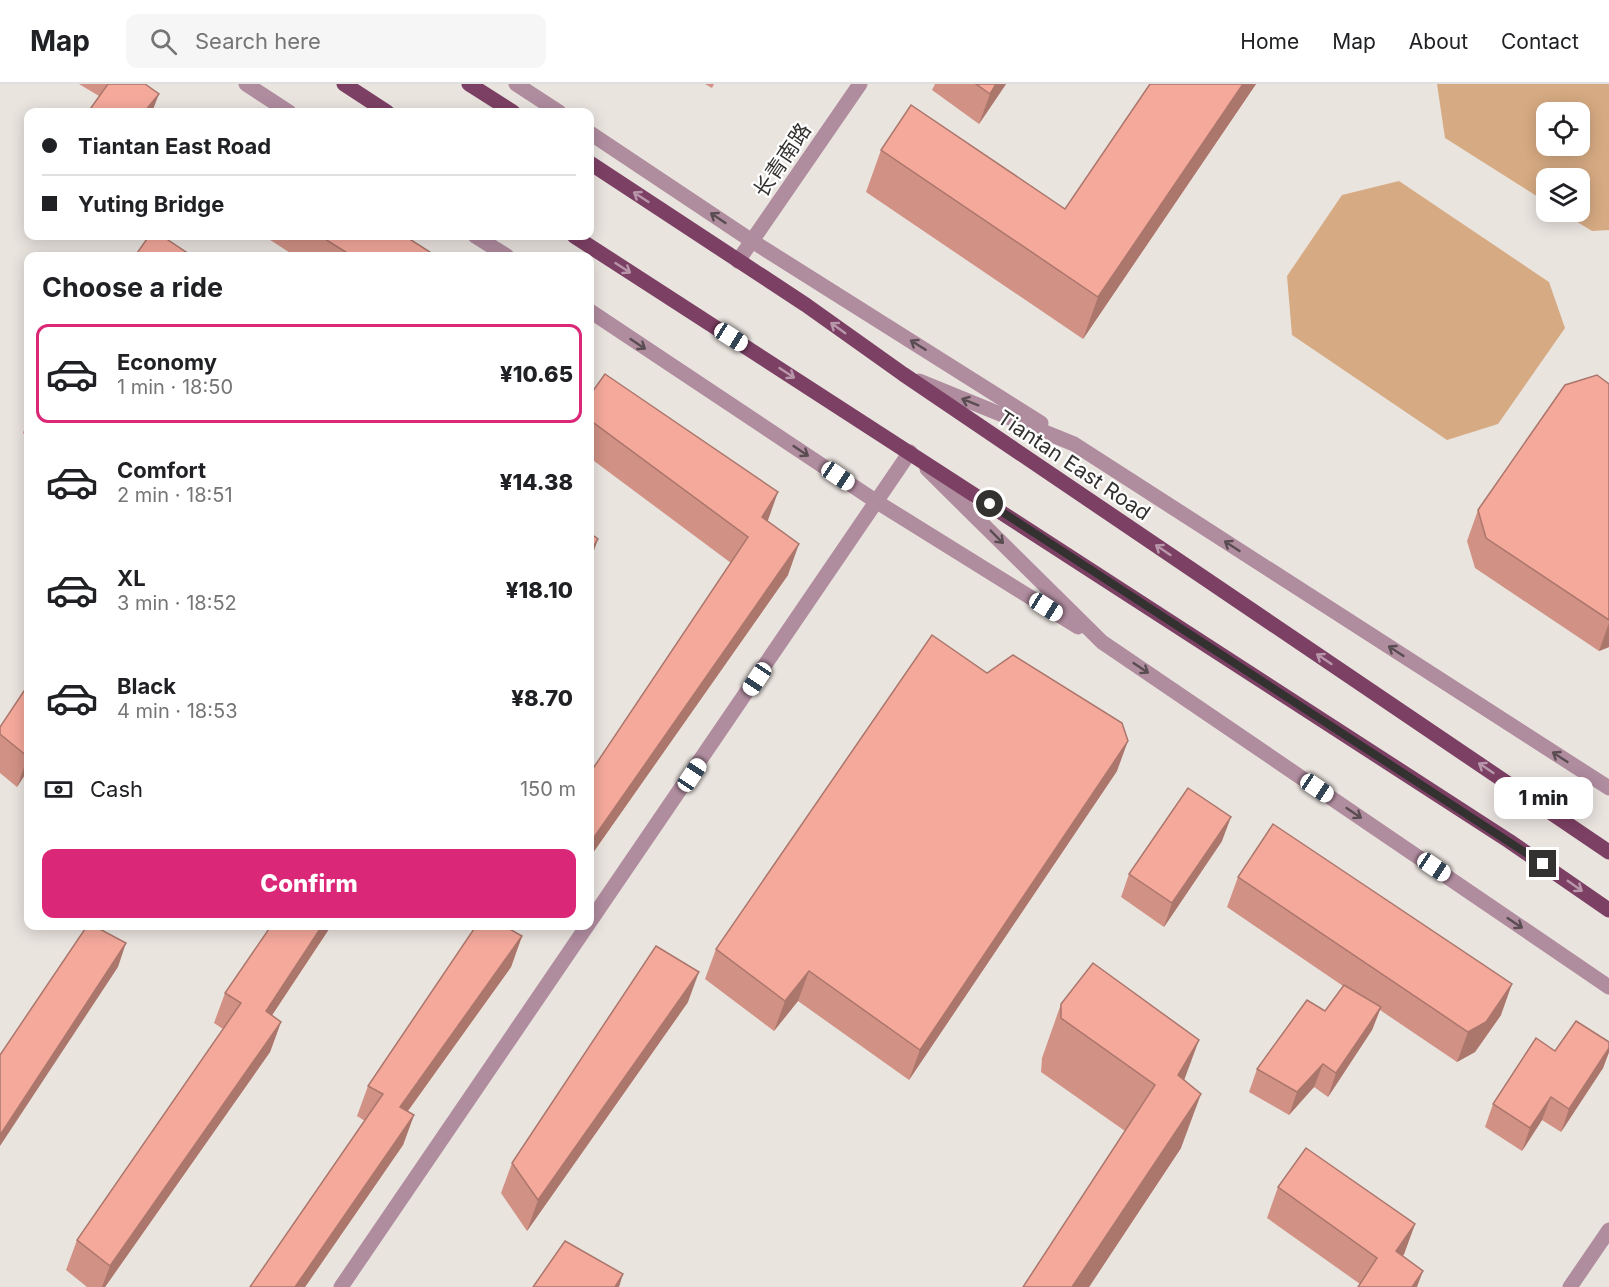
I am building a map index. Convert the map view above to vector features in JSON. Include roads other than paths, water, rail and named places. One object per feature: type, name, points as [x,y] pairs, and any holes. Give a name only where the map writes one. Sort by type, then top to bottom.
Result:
[{"type":"main road","points":[[344,84],[381,108]]},
{"type":"main road","points":[[469,84],[507,108]]},
{"type":"main road","name":"Tiantan East Road","points":[[594,166],[1609,852]]},
{"type":"main road","points":[[580,240],[1509,841],[1609,910]]},
{"type":"street","points":[[246,84],[283,108]]},
{"type":"street","points":[[516,84],[553,108]]},
{"type":"street","name":"长青南路","points":[[738,261],[860,84]]},
{"type":"street","points":[[594,135],[752,241],[1074,444],[1609,788]]},
{"type":"street","points":[[481,240],[501,252]]},
{"type":"street","points":[[594,314],[877,502],[1102,642],[1609,987]]},
{"type":"street","points":[[903,374],[1074,444]]},
{"type":"street","points":[[594,916],[910,452],[1102,642]]},
{"type":"street","points":[[341,1287],[585,930]]},
{"type":"street","points":[[1570,1287],[1609,1230]]}]
